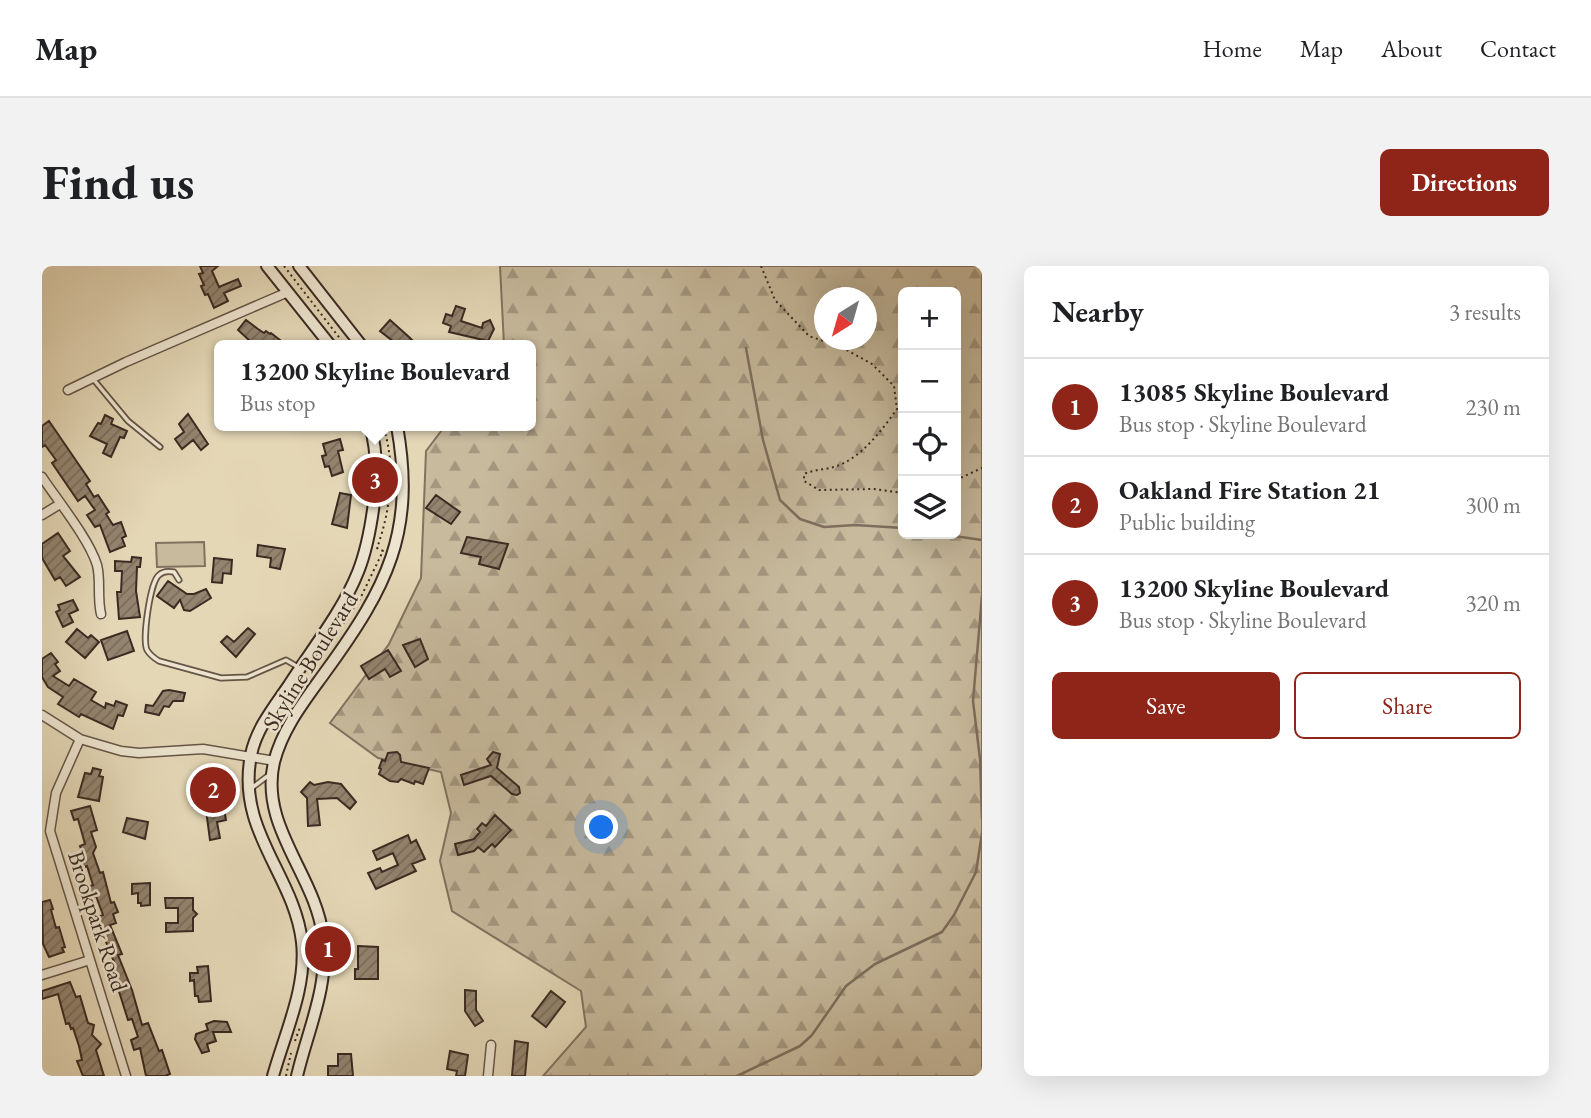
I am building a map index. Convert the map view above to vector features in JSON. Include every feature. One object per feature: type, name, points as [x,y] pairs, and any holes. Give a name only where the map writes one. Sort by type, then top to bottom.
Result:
[{"type":"main road","points":[[267,266],[326,340]]},
{"type":"main road","points":[[299,266],[357,340]]},
{"type":"main road","name":"Skyline Boulevard","points":[[274,1076],[301,983],[302,941],[295,914],[253,817],[248,790],[250,757],[255,739],[266,719],[345,597],[358,572],[372,524],[377,471],[372,431]]},
{"type":"main road","name":"Skyline Boulevard","points":[[297,1076],[313,1027],[324,967],[323,937],[316,907],[272,804],[270,793],[273,773],[275,761],[294,717],[368,612],[388,569],[401,517],[402,457],[398,431]]},
{"type":"street","points":[[68,390],[288,292]]},
{"type":"street","points":[[42,477],[89,547],[99,577],[97,596],[101,614]]},
{"type":"street","points":[[42,514],[60,504]]},
{"type":"street","points":[[42,715],[80,739],[100,746],[139,753],[203,749],[275,761]]},
{"type":"street","name":"Brookpark Road","points":[[80,739],[56,793],[50,831],[126,1076]]},
{"type":"street","points":[[42,975],[90,960]]},
{"type":"street","points":[[488,1076],[491,1045]]},
{"type":"lane","points":[[93,378],[128,422],[160,447]]},
{"type":"lane","points":[[178,580],[174,572],[167,571],[158,575],[153,585],[145,648],[151,656],[159,661],[221,678],[247,677],[286,660],[300,668]]},
{"type":"lane","points":[[248,790],[273,773]]},
{"type":"lane","points":[[302,964],[324,967]]},
{"type":"path","points":[[284,266],[341,340]]},
{"type":"path","points":[[761,266],[775,300],[809,336],[843,348],[872,364],[894,386],[897,409],[882,430],[854,457],[836,467],[818,468],[804,474],[804,481],[819,490],[874,489],[898,492]]},
{"type":"path","points":[[961,478],[982,468]]},
{"type":"green space","points":[[500,266],[982,266],[982,1076],[543,1076],[586,1027],[581,991],[452,911],[440,861],[451,813],[441,772],[378,758],[330,723],[389,644],[421,578],[426,451],[441,431],[536,431],[536,340],[504,340]]},
{"type":"green space","points":[[204,542],[205,566],[157,567],[156,543]]},
{"type":"building","points":[[200,266],[218,266],[212,271],[219,287],[238,279],[241,286],[224,293],[228,301],[214,308],[201,286],[204,285],[199,274],[203,273]]},
{"type":"building","points":[[456,306],[465,309],[461,321],[482,328],[483,323],[490,320],[494,329],[488,340],[449,332],[451,326],[443,323],[446,314],[452,316]]},
{"type":"building","points":[[246,320],[280,340],[249,340],[238,330]]},
{"type":"building","points":[[390,320],[412,340],[392,340],[380,331]]},
{"type":"building","points":[[188,414],[208,444],[201,450],[193,440],[182,449],[175,439],[184,432],[179,424]]},
{"type":"building","points":[[105,415],[113,419],[111,424],[127,431],[124,438],[120,437],[111,457],[103,453],[107,444],[90,436]]},
{"type":"building","points":[[49,421],[90,481],[86,484],[94,497],[98,495],[109,512],[106,514],[113,525],[121,522],[126,536],[122,538],[125,546],[110,552],[100,525],[95,527],[87,515],[95,510],[85,496],[78,501],[52,463],[56,460],[45,445],[42,447],[42,426]]},
{"type":"building","points":[[340,439],[343,450],[338,451],[343,472],[332,476],[329,466],[325,467],[323,444]]},
{"type":"building","points":[[340,493],[351,495],[347,528],[332,524]]},
{"type":"building","points":[[436,495],[460,512],[451,524],[426,508]]},
{"type":"building","points":[[58,533],[70,551],[63,556],[80,577],[66,586],[60,577],[55,580],[42,558],[42,544]]},
{"type":"building","points":[[467,537],[508,544],[499,569],[479,564],[481,557],[461,553]]},
{"type":"building","points":[[258,545],[285,549],[280,569],[270,567],[271,558],[257,556]]},
{"type":"building","points":[[132,557],[141,558],[140,567],[137,567],[136,591],[140,617],[119,619],[117,592],[121,592],[122,571],[115,571],[115,561],[131,562]]},
{"type":"building","points":[[214,558],[232,560],[231,574],[223,573],[222,583],[212,582]]},
{"type":"building","points":[[168,581],[187,594],[206,589],[211,598],[190,611],[184,610],[180,600],[174,608],[157,596]]},
{"type":"building","points":[[73,600],[78,610],[69,614],[73,622],[63,627],[56,612],[60,610],[58,605]]},
{"type":"building","points":[[248,628],[255,634],[236,657],[221,642],[227,636],[234,642]]},
{"type":"building","points":[[77,629],[88,638],[91,635],[99,642],[85,658],[66,642]]},
{"type":"building","points":[[127,631],[134,651],[108,660],[101,640]]},
{"type":"building","points":[[420,639],[428,659],[415,667],[403,645]]},
{"type":"building","points":[[388,650],[401,671],[390,677],[385,669],[369,679],[361,666]]},
{"type":"building","points":[[51,653],[58,662],[55,664],[60,671],[53,676],[69,686],[74,679],[96,692],[91,700],[105,708],[106,703],[114,706],[116,701],[127,705],[123,716],[118,715],[113,729],[81,714],[79,717],[58,704],[63,697],[48,687],[42,677],[42,659]]},
{"type":"building","points":[[163,691],[185,693],[183,701],[173,701],[169,707],[164,706],[159,715],[145,712],[146,705],[153,706]]},
{"type":"building","points":[[397,752],[401,762],[429,768],[423,784],[401,779],[398,782],[390,781],[379,774],[382,760],[385,761],[388,753]]},
{"type":"building","points":[[493,752],[500,754],[497,768],[519,787],[520,793],[517,795],[512,794],[491,776],[464,785],[461,775],[491,765],[487,759]]},
{"type":"building","points":[[93,768],[101,770],[99,776],[103,777],[99,801],[78,797],[85,773],[91,774]]},
{"type":"building","points":[[217,770],[226,820],[217,822],[220,838],[210,840],[201,772]]},
{"type":"building","points":[[310,782],[314,785],[328,782],[341,784],[356,802],[350,809],[337,798],[317,799],[320,825],[308,826],[307,798],[301,792]]},
{"type":"building","points":[[90,806],[97,830],[91,832],[96,847],[93,853],[100,873],[103,872],[111,903],[114,902],[118,912],[113,914],[116,923],[110,925],[122,954],[118,955],[142,1025],[148,1023],[159,1051],[162,1050],[170,1074],[165,1076],[146,1076],[140,1048],[134,1050],[131,1040],[138,1037],[132,1019],[128,1020],[110,963],[114,962],[96,917],[103,915],[96,896],[91,898],[87,887],[93,885],[87,866],[80,868],[76,857],[83,855],[80,846],[85,844],[78,819],[74,820],[71,811]]},
{"type":"building","points":[[495,815],[511,830],[495,847],[492,844],[484,852],[478,847],[474,851],[458,855],[455,844],[474,839],[480,832],[477,829],[482,823],[486,826]]},
{"type":"building","points":[[127,818],[148,822],[145,839],[123,832]]},
{"type":"building","points":[[408,835],[411,843],[416,840],[425,859],[412,864],[416,871],[376,889],[368,873],[380,868],[382,872],[398,865],[393,853],[377,860],[373,851]]},
{"type":"building","points":[[150,883],[150,905],[141,906],[141,903],[138,903],[138,893],[132,894],[132,884]]},
{"type":"building","points":[[165,898],[193,898],[193,910],[197,914],[193,918],[193,931],[166,932],[166,923],[178,923],[178,908],[166,908]]},
{"type":"building","points":[[50,900],[56,928],[59,927],[65,947],[62,948],[64,952],[49,957],[43,944],[42,902]]},
{"type":"building","points":[[358,946],[378,947],[378,979],[355,979]]},
{"type":"building","points":[[208,966],[211,1001],[199,1002],[198,996],[195,996],[194,980],[190,981],[190,973],[198,973],[197,967]]},
{"type":"building","points":[[70,982],[76,997],[80,996],[88,1023],[94,1025],[92,1035],[101,1044],[96,1050],[104,1076],[83,1076],[77,1061],[82,1060],[79,1046],[73,1028],[71,1029],[69,1023],[66,1024],[58,994],[42,999],[42,991]]},
{"type":"building","points":[[465,990],[476,991],[476,1010],[483,1021],[475,1026],[465,1011]]},
{"type":"building","points":[[551,991],[565,1002],[546,1027],[532,1016]]},
{"type":"building","points":[[214,1021],[227,1022],[231,1032],[213,1032],[216,1041],[207,1044],[209,1051],[202,1053],[195,1039],[196,1034],[208,1030],[206,1024]]},
{"type":"building","points":[[515,1041],[528,1043],[525,1076],[512,1076]]},
{"type":"building","points":[[450,1051],[468,1055],[465,1076],[456,1076],[457,1071],[447,1069]]},
{"type":"building","points":[[338,1054],[351,1054],[353,1076],[328,1076],[328,1066],[338,1066]]},
{"type":"waterway","points":[[746,348],[763,440],[780,500],[800,519],[824,527],[855,525],[898,528]]},
{"type":"waterway","points":[[961,537],[982,540]]},
{"type":"waterway","points":[[982,596],[973,701],[980,759],[982,818]]},
{"type":"waterway","points":[[737,1076],[800,1046],[812,1035],[846,986],[875,964],[942,932],[976,872],[982,833]]},
{"type":"place","name":"13200 Skyline Boulevard","points":[[375,480]]},
{"type":"place","name":"Oakland Fire Station 21","points":[[213,790]]},
{"type":"place","name":"13085 Skyline Boulevard","points":[[328,949]]}]
